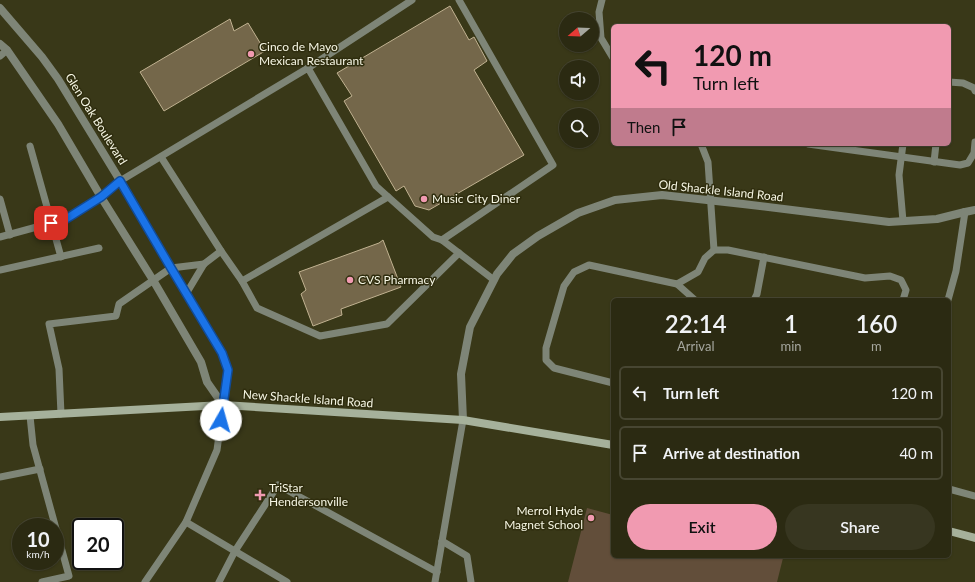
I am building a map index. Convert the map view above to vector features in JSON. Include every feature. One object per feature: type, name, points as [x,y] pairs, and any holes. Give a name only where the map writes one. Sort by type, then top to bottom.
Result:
[{"type":"main road","name":"New Shackle Island Road","points":[[0,417],[223,405],[463,420],[611,445]]},
{"type":"main road","points":[[951,532],[975,538]]},
{"type":"street","name":"Glen Oak Boulevard","points":[[0,8],[42,57],[58,80],[222,353],[228,370],[223,405]]},
{"type":"street","points":[[0,44],[7,50],[58,124],[101,197],[153,280],[201,362],[207,382],[223,405]]},
{"type":"street","name":"Old Shackle Island Road","points":[[463,420],[461,374],[470,327],[497,274],[513,254],[538,236],[578,212],[615,200],[662,195],[889,222],[937,219],[975,210]]},
{"type":"lane","points":[[0,237],[66,219],[101,197],[120,181],[308,68],[412,0]]},
{"type":"lane","points":[[442,240],[553,165],[459,0]]},
{"type":"lane","points":[[602,0],[599,12],[601,38],[611,55]]},
{"type":"lane","points":[[0,56],[7,50]]},
{"type":"lane","points":[[308,68],[376,186],[433,237],[442,240],[494,280]]},
{"type":"lane","points":[[951,82],[963,83],[974,88],[975,91]]},
{"type":"lane","points":[[821,146],[960,165],[968,163],[974,153],[975,142]]},
{"type":"lane","points":[[30,146],[61,257]]},
{"type":"lane","points":[[702,146],[708,162],[714,250]]},
{"type":"lane","points":[[903,146],[899,174],[903,222]]},
{"type":"lane","points":[[934,162],[936,146]]},
{"type":"lane","points":[[161,157],[242,282],[257,308],[320,336],[387,324],[459,253]]},
{"type":"lane","points":[[242,282],[388,197]]},
{"type":"lane","points":[[0,199],[10,235]]},
{"type":"lane","points":[[949,298],[956,271],[965,212]]},
{"type":"lane","points":[[0,270],[99,248]]},
{"type":"lane","points":[[677,284],[698,272],[704,258],[714,250],[728,250],[865,278],[890,276],[901,280],[906,290],[904,298]]},
{"type":"lane","points":[[186,294],[204,264],[221,251]]},
{"type":"lane","points":[[755,298],[764,257]]},
{"type":"lane","points":[[61,414],[59,369],[49,324],[116,316],[118,304],[171,268],[204,264]]},
{"type":"lane","points":[[611,382],[554,368],[546,360],[546,348],[564,286],[574,272],[589,265],[677,284],[693,298]]},
{"type":"lane","points":[[145,582],[186,522],[217,450],[223,405]]},
{"type":"lane","points":[[30,416],[33,445],[69,576],[42,582]]},
{"type":"lane","points":[[435,582],[463,420]]},
{"type":"lane","points":[[0,477],[40,469]]},
{"type":"lane","points":[[219,582],[235,551],[278,484],[437,572]]},
{"type":"lane","points":[[951,490],[975,496]]},
{"type":"lane","points":[[186,522],[287,582]]},
{"type":"lane","points":[[442,541],[467,556],[472,582]]},
{"type":"shaded area","points":[[587,508],[611,514],[611,558],[783,558],[777,582],[568,582]]},
{"type":"building","points":[[450,6],[469,40],[474,37],[487,61],[474,70],[524,155],[429,210],[415,206],[404,186],[396,191],[344,101],[352,96],[337,73]]},
{"type":"building","points":[[230,19],[234,31],[248,23],[265,51],[164,111],[140,72]]},
{"type":"building","name":"CVS Pharmacy","points":[[383,240],[401,287],[341,309],[342,315],[313,326],[301,294],[306,290],[299,272],[379,243]]},
{"type":"place","name":"Cinco de Mayo Mexican Restaurant","points":[[251,54]]},
{"type":"place","name":"Music City Diner","points":[[424,199]]},
{"type":"place","name":"CVS Pharmacy","points":[[350,280]]},
{"type":"place","name":"TriStar Hendersonville","points":[[260,495]]},
{"type":"place","name":"Merrol Hyde Magnet School","points":[[591,518]]},
{"type":"route","points":[[51,223],[66,219],[101,197],[120,181],[222,353],[228,370],[221,420]]}]
